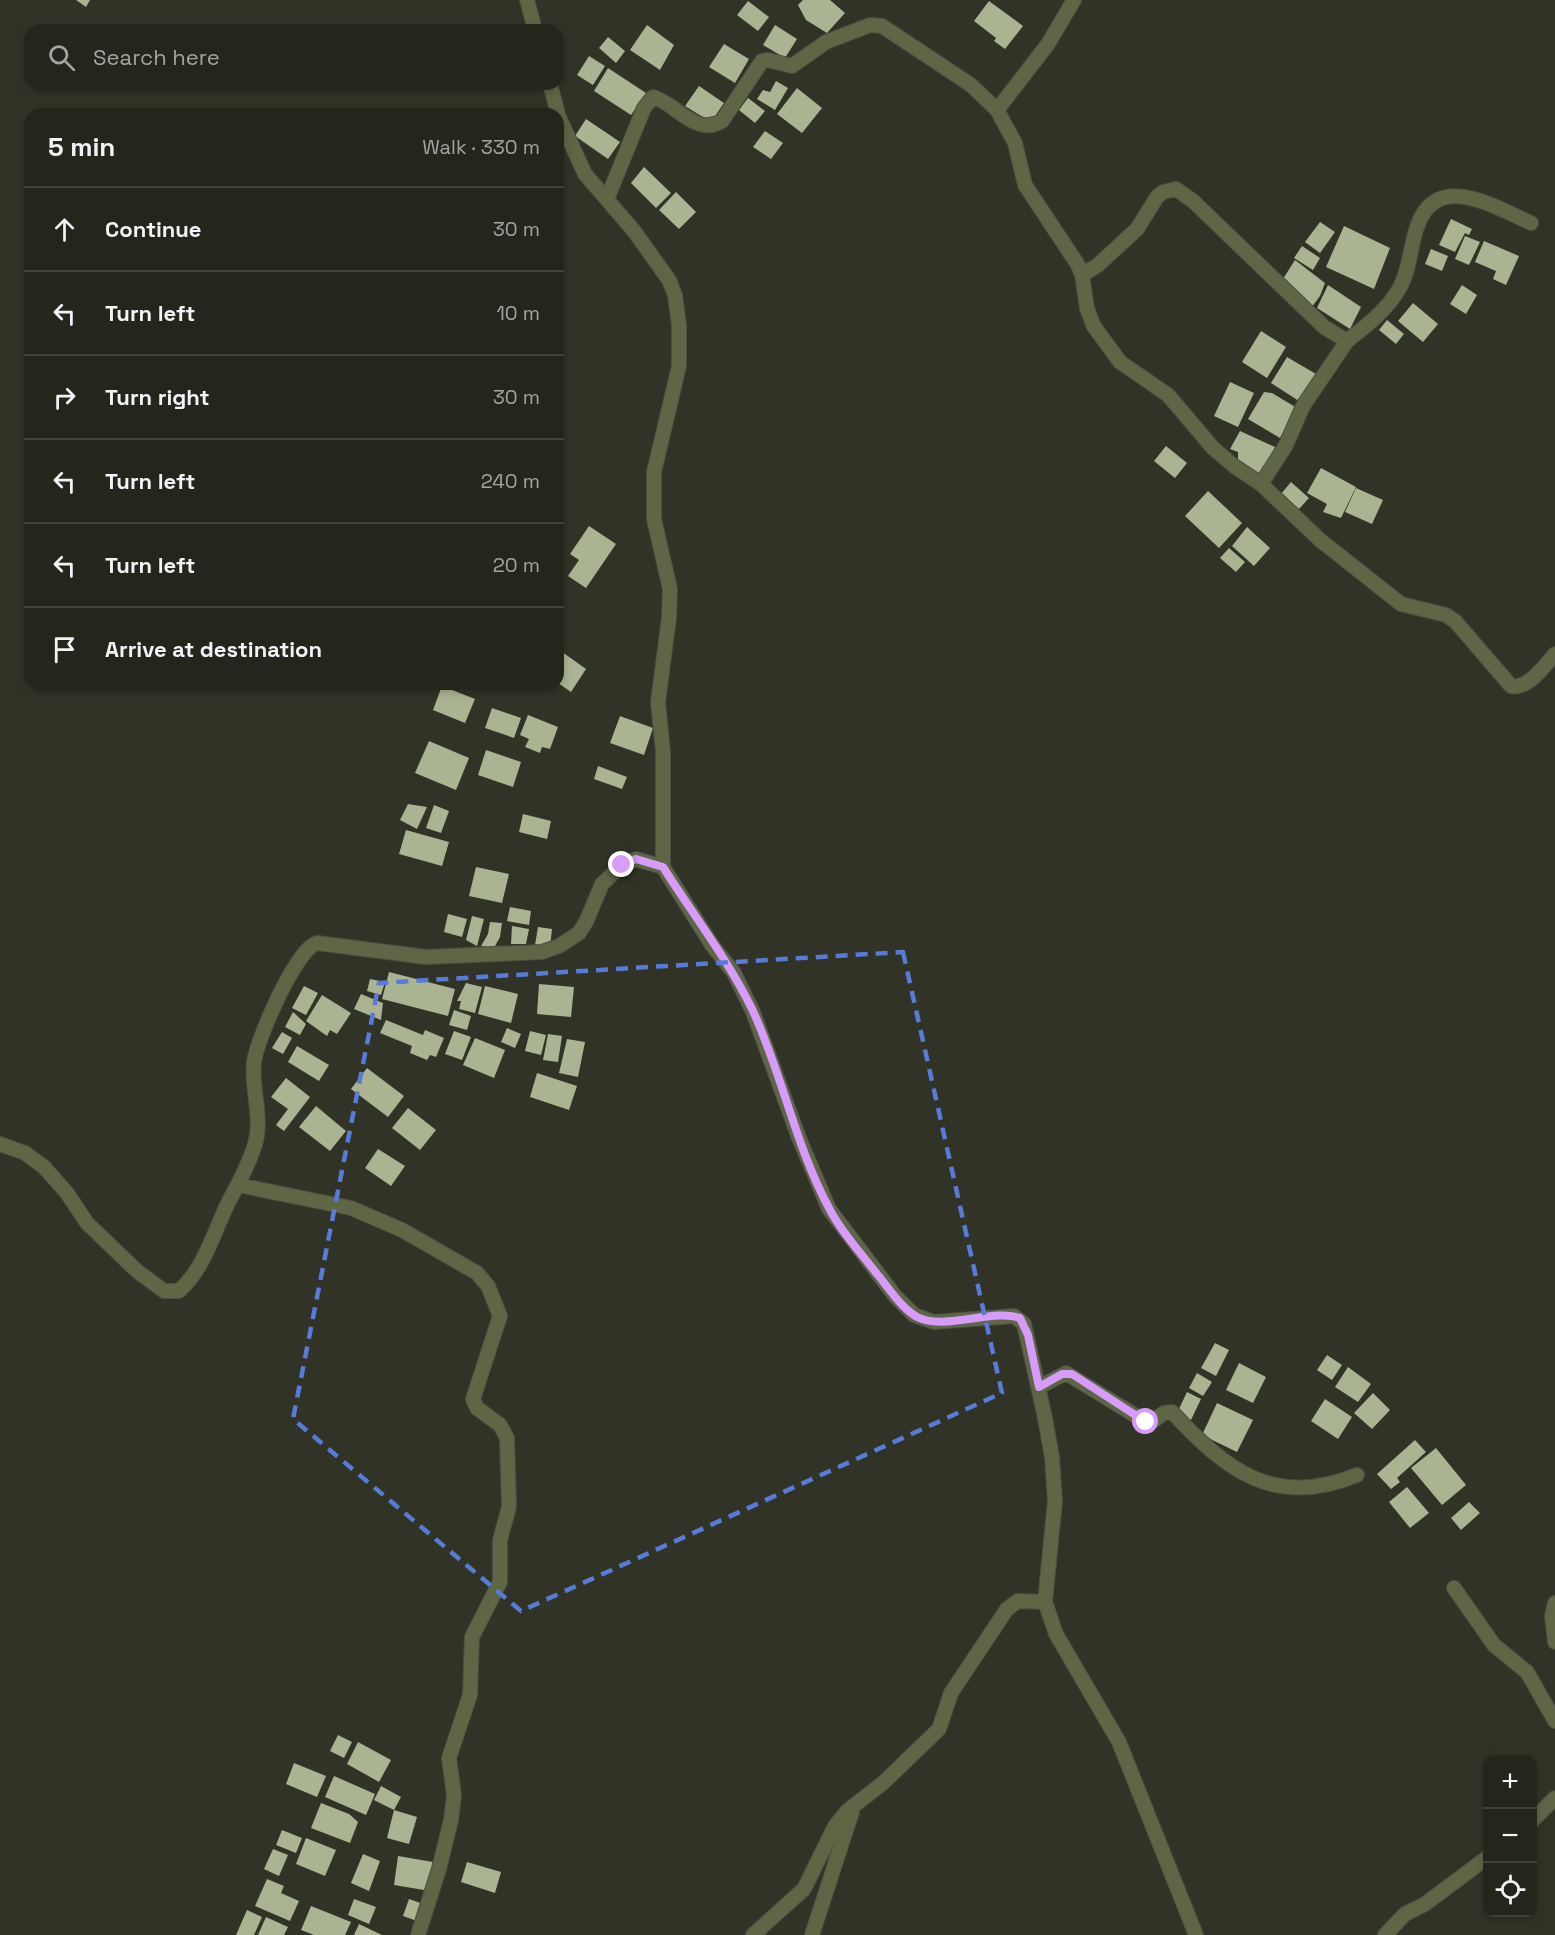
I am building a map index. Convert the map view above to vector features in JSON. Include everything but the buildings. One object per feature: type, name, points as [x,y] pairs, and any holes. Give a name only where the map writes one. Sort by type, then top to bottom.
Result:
[{"type":"street","points":[[527,0],[533,24]]},
{"type":"street","points":[[997,110],[1048,44],[1074,0]]},
{"type":"street","points":[[608,199],[644,108],[653,97],[697,123],[716,124],[722,121],[762,61],[775,61],[792,66],[826,42],[870,25],[882,26],[917,47],[971,85],[997,110],[1016,143],[1025,185],[1049,218],[1082,275],[1087,308],[1110,351],[1133,372],[1168,395],[1213,448],[1261,484],[1320,540],[1401,604],[1446,615],[1455,621],[1511,686],[1518,688],[1526,684],[1555,654]]},
{"type":"street","points":[[552,90],[556,108]]},
{"type":"street","points":[[564,127],[585,174],[608,199],[669,280],[675,295],[681,345],[679,366],[654,472],[654,519],[670,589],[669,618],[658,702],[663,751],[663,867],[712,945],[734,973],[748,1002],[798,1138],[829,1209],[838,1224],[895,1296],[914,1315],[934,1322],[1014,1316],[1024,1324],[1052,1457],[1055,1501],[1045,1602],[1056,1634],[1119,1742],[1196,1935]]},
{"type":"street","points":[[1082,275],[1098,265],[1137,229],[1157,197],[1163,192],[1176,189],[1193,201],[1324,327],[1347,341]]},
{"type":"street","points":[[1261,484],[1286,445],[1303,406],[1347,341],[1364,328],[1400,288],[1421,216],[1441,198],[1462,196],[1488,204],[1530,223]]},
{"type":"street","points":[[0,1144],[25,1153],[44,1167],[67,1193],[87,1223],[137,1271],[164,1291],[172,1293],[184,1287],[198,1267],[238,1185],[255,1143],[258,1126],[254,1061],[261,1035],[295,963],[310,945],[323,944],[426,957],[542,952],[559,946],[579,933],[602,884],[622,865],[636,859],[663,867]]},
{"type":"street","points":[[238,1185],[335,1204],[369,1215],[468,1266],[489,1286],[498,1305],[499,1325],[473,1399],[477,1408],[489,1415],[507,1438],[510,1495],[500,1540],[500,1582],[472,1637],[470,1695],[449,1758],[454,1795],[452,1820],[439,1869],[417,1935]]},
{"type":"street","points":[[1039,1387],[1066,1373],[1146,1422],[1150,1423],[1164,1413],[1172,1412],[1222,1461],[1247,1477],[1263,1482],[1310,1486],[1341,1482],[1357,1475]]},
{"type":"street","points":[[1454,1588],[1494,1645],[1527,1672],[1555,1722]]},
{"type":"street","points":[[753,1935],[804,1889],[835,1826],[855,1804],[883,1783],[939,1729],[951,1693],[1007,1609],[1018,1601],[1045,1602]]},
{"type":"street","points":[[1555,1603],[1552,1616],[1555,1642]]},
{"type":"street","points":[[1537,1817],[1555,1798]]},
{"type":"street","points":[[812,1935],[855,1804]]},
{"type":"street","points":[[1386,1935],[1405,1914],[1425,1904],[1483,1861]]},
{"type":"highlighted area","points":[[903,952],[1002,1393],[521,1611],[293,1419],[379,983]]},
{"type":"route","points":[[622,865],[636,859],[663,867],[712,945],[734,973],[753,1012],[798,1138],[829,1209],[838,1224],[895,1296],[914,1315],[934,1322],[1005,1316],[1020,1318],[1028,1335],[1039,1387],[1062,1374],[1072,1374],[1146,1422]]}]
